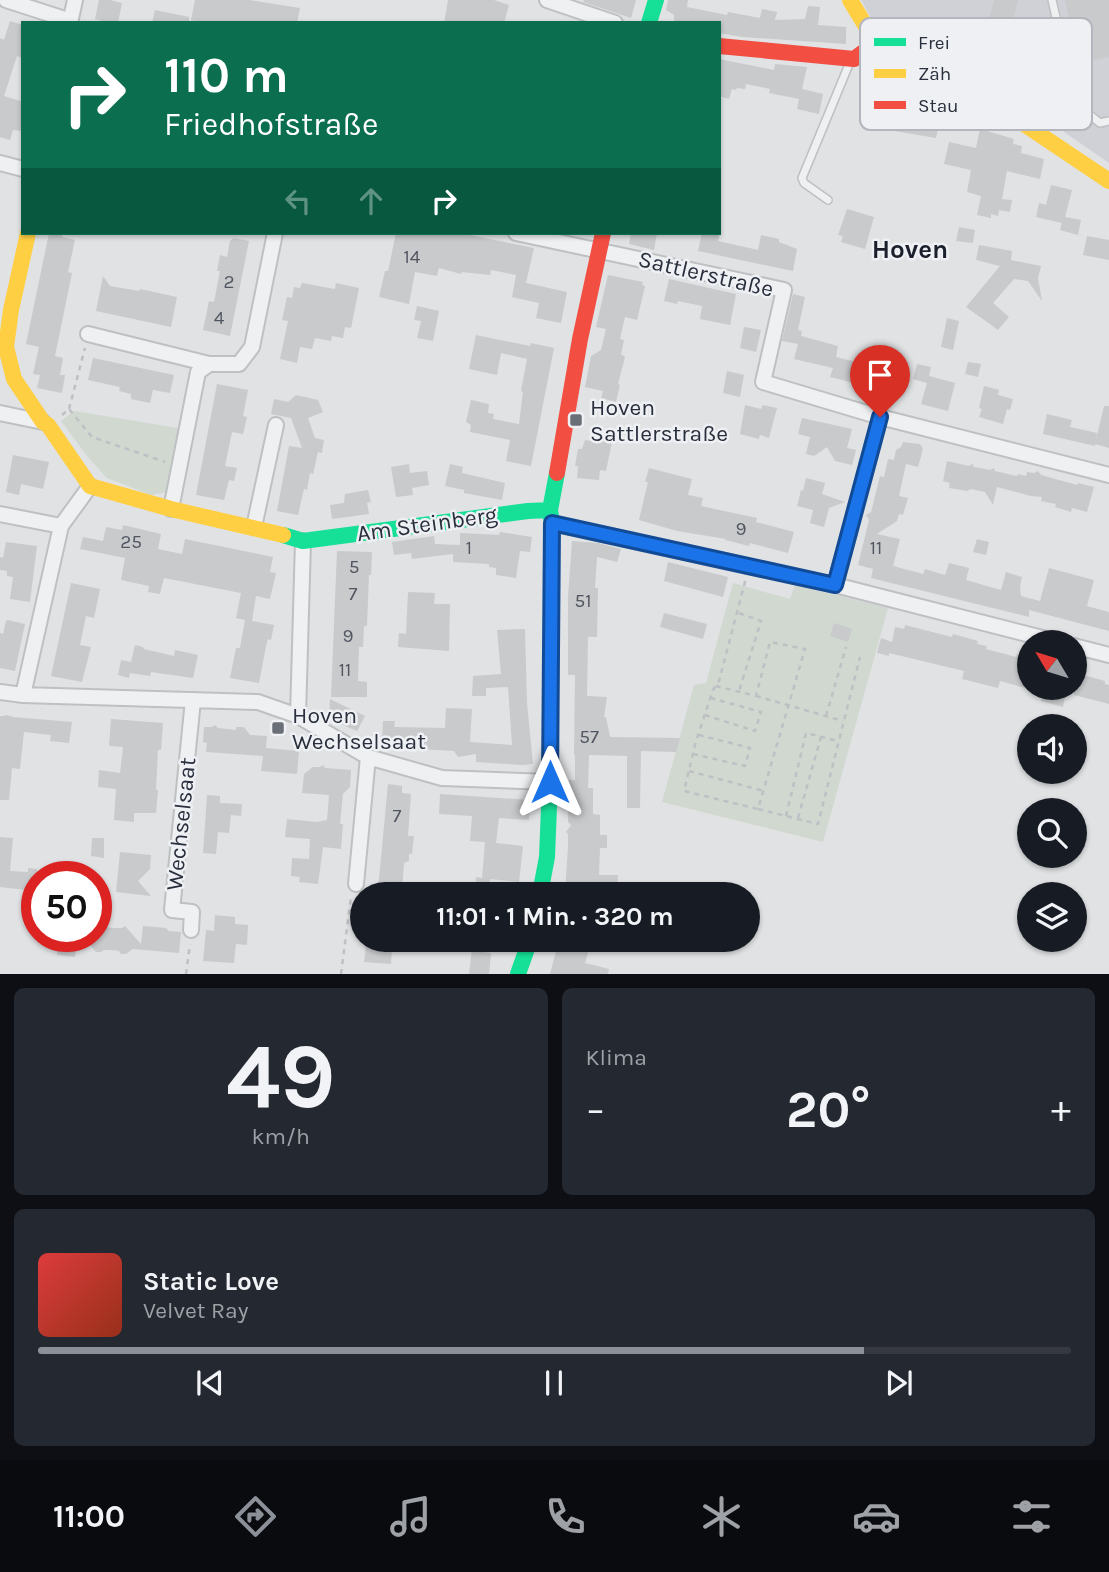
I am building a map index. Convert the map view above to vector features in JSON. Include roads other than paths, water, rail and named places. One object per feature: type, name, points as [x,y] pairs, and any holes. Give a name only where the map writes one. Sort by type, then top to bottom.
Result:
[{"type":"main road","points":[[650,21],[656,0]]},
{"type":"main road","points":[[850,0],[861,18]]},
{"type":"main road","points":[[721,46],[854,59],[860,55]]},
{"type":"main road","points":[[1033,130],[1109,181]]},
{"type":"main road","points":[[28,235],[6,347],[14,379],[90,486]]},
{"type":"main road","points":[[542,882],[547,857],[550,782],[551,517],[580,340],[603,235]]},
{"type":"main road","name":"Am Steinberg","points":[[90,486],[303,541],[528,511],[551,517]]},
{"type":"main road","points":[[518,974],[526,952]]},
{"type":"street","points":[[6,0],[67,21]]},
{"type":"street","points":[[70,21],[75,0]]},
{"type":"street","points":[[547,0],[571,4],[610,21]]},
{"type":"street","points":[[0,163],[21,168]]},
{"type":"street","points":[[88,334],[209,365],[239,364],[252,347],[275,235]]},
{"type":"street","name":"Sattlerstraße","points":[[526,235],[784,290],[763,382],[880,417],[1109,475]]},
{"type":"street","points":[[171,509],[198,372],[209,365]]},
{"type":"street","points":[[0,413],[45,424]]},
{"type":"street","points":[[835,585],[880,417]]},
{"type":"street","points":[[254,527],[276,425]]},
{"type":"street","points":[[23,695],[61,526],[90,486]]},
{"type":"street","points":[[0,514],[61,526]]},
{"type":"street","points":[[551,517],[1017,632]]},
{"type":"street","points":[[298,716],[303,541]]},
{"type":"street","points":[[1087,649],[1109,655]]},
{"type":"street","points":[[0,692],[23,695],[258,702],[298,716],[368,757],[442,778],[550,782]]},
{"type":"street","name":"Wechselsaat","points":[[191,930],[192,912],[172,910],[193,700]]},
{"type":"street","points":[[356,882],[368,757]]},
{"type":"lane","points":[[1052,0],[1056,18]]},
{"type":"lane","points":[[828,200],[804,183],[802,178],[852,58]]},
{"type":"lane","points":[[1092,117],[1100,123],[1109,121]]},
{"type":"place","name":"Hoven Sattlerstraße","points":[[576,420]]},
{"type":"place","name":"Hoven Wechselsaat","points":[[278,728]]},
{"type":"district","name":"Hoven","points":[[910,249]]}]
